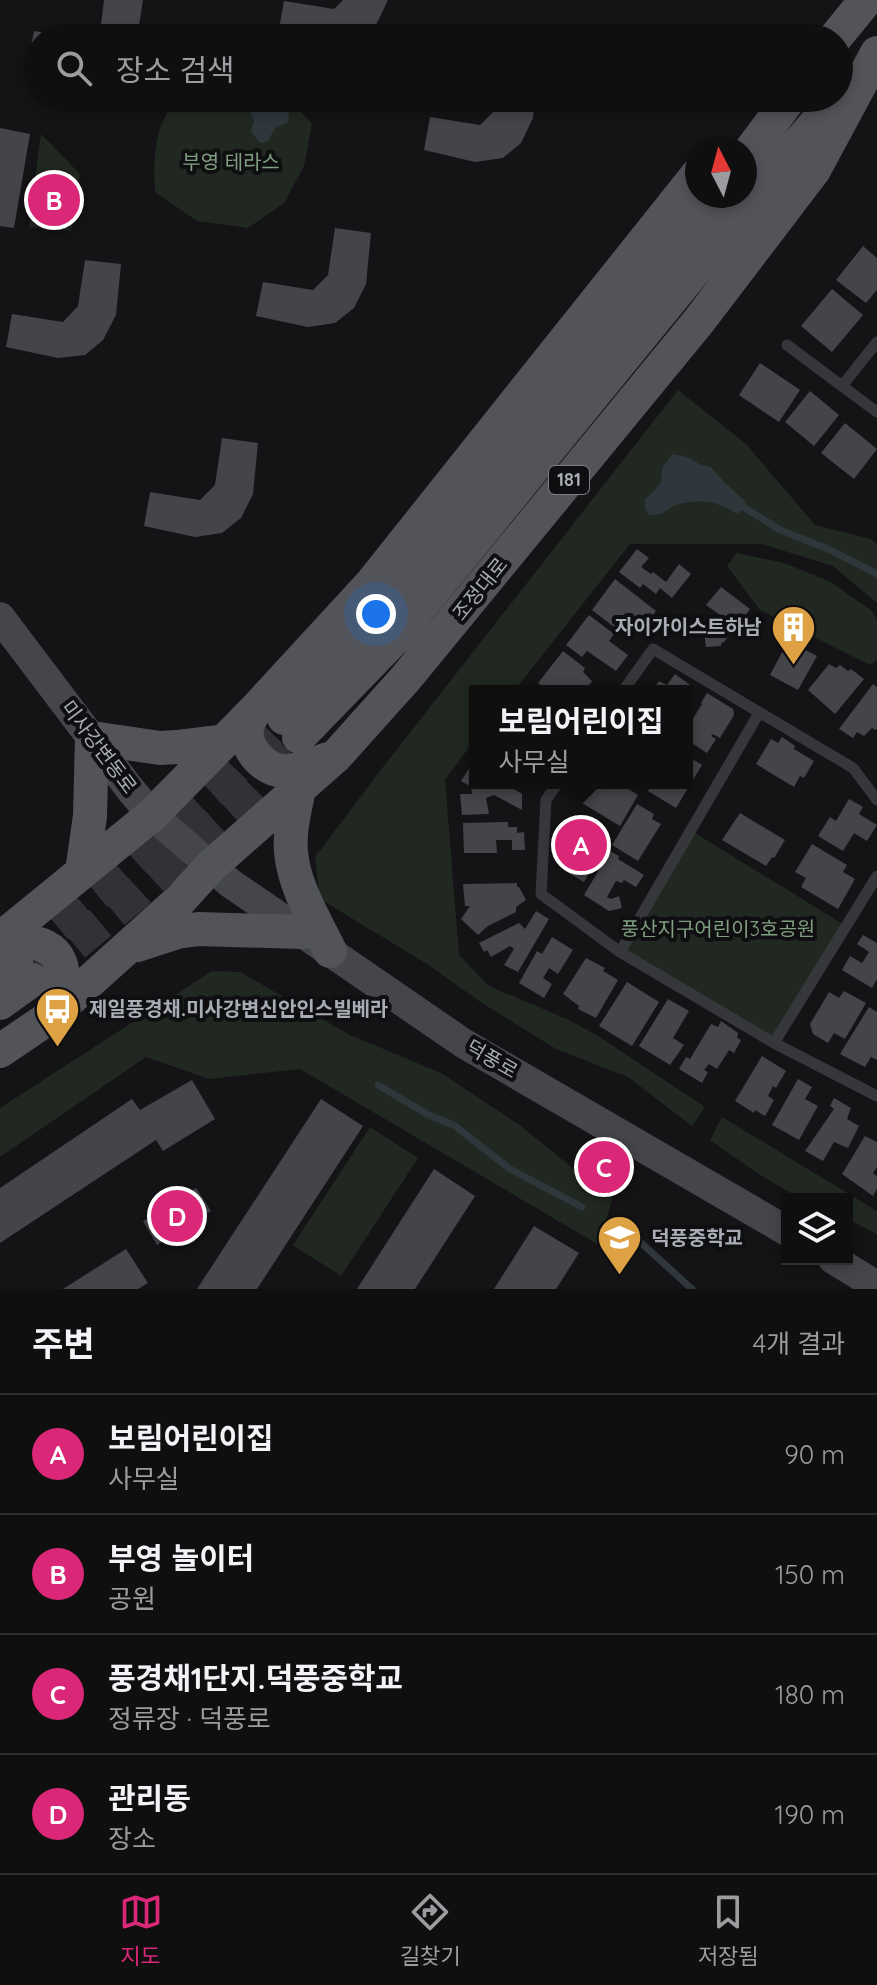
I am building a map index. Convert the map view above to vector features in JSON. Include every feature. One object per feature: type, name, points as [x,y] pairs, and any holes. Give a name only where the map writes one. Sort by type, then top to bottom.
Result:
[{"type":"main road","points":[[846,24],[866,0]]},
{"type":"main road","name":"조정대로","points":[[853,80],[877,53]]},
{"type":"main road","name":"조정대로","points":[[853,98],[877,53]]},
{"type":"main road","points":[[738,136],[763,112]]},
{"type":"main road","points":[[757,142],[780,112]]},
{"type":"main road","name":"조정대로","points":[[0,1003],[10,958],[82,872],[152,815],[225,741],[279,722],[394,639],[825,112]]},
{"type":"main road","name":"조정대로","points":[[0,1051],[50,1017],[180,900],[211,866],[336,756],[406,678],[699,321],[814,170],[845,112]]},
{"type":"main road","name":"조정대로","points":[[279,722],[371,584],[685,190]]},
{"type":"main road","name":"조정대로","points":[[279,722],[386,605],[706,208]]},
{"type":"main road","name":"미사강변동로","points":[[0,617],[152,815],[211,866]]},
{"type":"main road","points":[[279,722],[247,729],[255,756],[267,766],[283,771],[336,756]]},
{"type":"main road","points":[[82,872],[90,816],[92,738],[160,748],[225,741]]},
{"type":"main road","points":[[299,789],[291,851],[296,879],[330,951]]},
{"type":"main road","name":"덕풍로","points":[[211,866],[230,883],[463,1043],[781,1227]]},
{"type":"main road","points":[[125,949],[177,932],[198,929],[302,932]]},
{"type":"main road","points":[[10,958],[20,939],[36,941],[56,954],[61,963],[62,976],[50,1017]]},
{"type":"main road","points":[[843,1265],[877,1286]]},
{"type":"lane","points":[[842,386],[877,342]]},
{"type":"lane","points":[[787,345],[877,412]]},
{"type":"lane","points":[[627,685],[653,649],[853,768],[877,800]]},
{"type":"lane","points":[[620,952],[759,713]]},
{"type":"lane","points":[[554,789],[546,800],[541,894],[620,952],[774,1043],[877,1096]]},
{"type":"lane","points":[[774,1043],[877,876]]},
{"type":"green space","name":"부영 테라스","points":[[168,112],[301,112],[312,124],[304,166],[284,203],[248,228],[197,221],[155,192],[155,154]]},
{"type":"green space","points":[[41,134],[80,174],[71,231],[29,227]]},
{"type":"green space","points":[[678,390],[747,445],[815,525],[871,539],[877,544],[877,603],[833,566],[762,544],[630,544],[519,685],[469,685],[469,748],[445,779],[459,955],[489,986],[569,1020],[598,1036],[705,1107],[692,1126],[628,1077],[556,1049],[427,964],[320,899],[315,857]]},
{"type":"green space","points":[[737,553],[784,563],[831,582],[872,611],[877,620],[877,660],[870,665],[760,610],[727,566]]},
{"type":"green space","name":"풍산지구어린이3호공원","points":[[690,830],[846,926],[774,1043],[620,952]]},
{"type":"green space","points":[[212,971],[240,972],[350,1035],[441,1073],[521,1126],[586,1179],[613,1196],[599,1245],[300,1069],[209,1079],[146,1057],[0,1157],[0,1108]]},
{"type":"green space","points":[[722,1117],[847,1193],[791,1193],[710,1140]]},
{"type":"green space","points":[[370,1127],[418,1158],[341,1276],[293,1245]]},
{"type":"green space","points":[[853,1196],[877,1211],[877,1234],[853,1222]]},
{"type":"shaded area","points":[[250,112],[289,114],[288,122],[275,128],[268,141],[260,143],[251,131],[254,120]]},
{"type":"shaded area","points":[[673,454],[711,467],[745,501],[745,508],[737,514],[717,504],[696,501],[675,505],[659,515],[649,515],[645,500],[661,483],[662,468]]},
{"type":"building","points":[[104,0],[143,0],[139,24],[101,24]]},
{"type":"building","points":[[343,0],[388,0],[376,24],[280,24],[284,1],[334,9]]},
{"type":"building","points":[[493,112],[534,112],[521,143],[503,158],[475,162],[424,150],[430,117],[480,125]]},
{"type":"building","points":[[0,128],[30,134],[14,228],[0,226]]},
{"type":"building","points":[[335,228],[371,233],[366,284],[354,308],[335,323],[308,327],[256,316],[263,282],[313,290],[328,275]]},
{"type":"building","points":[[863,246],[877,258],[877,290],[866,303],[836,280]]},
{"type":"building","points":[[85,260],[121,264],[116,315],[103,340],[85,355],[58,358],[6,347],[12,314],[63,322],[78,306]]},
{"type":"building","points":[[832,289],[863,315],[832,352],[801,326]]},
{"type":"building","points":[[760,363],[800,390],[779,422],[739,395]]},
{"type":"building","points":[[810,391],[839,415],[814,446],[785,422]]},
{"type":"building","points":[[845,423],[877,449],[854,479],[821,453]]},
{"type":"building","points":[[222,438],[258,443],[253,494],[241,518],[222,533],[195,537],[144,526],[150,492],[200,500],[215,485]]},
{"type":"building","points":[[637,549],[649,558],[641,567],[666,582],[679,564],[691,574],[672,598],[660,588],[656,594],[643,584],[640,588],[619,572]]},
{"type":"building","points":[[615,579],[656,611],[640,630],[629,621],[624,628],[618,623],[614,627],[592,610]]},
{"type":"building","points":[[721,587],[750,609],[736,628],[730,623],[725,628],[731,632],[721,646],[706,647],[703,624],[714,623],[720,615],[706,605]]},
{"type":"building","points":[[589,615],[614,634],[609,641],[628,655],[616,671],[587,651],[582,657],[566,645]]},
{"type":"building","name":"자이가이스트하남","points":[[788,641],[817,656],[798,690],[770,675]]},
{"type":"building","points":[[563,651],[585,668],[583,672],[592,681],[589,685],[538,683]]},
{"type":"building","points":[[829,664],[836,668],[840,665],[848,671],[851,669],[864,679],[835,714],[808,690]]},
{"type":"building","points":[[675,674],[690,685],[667,685]]},
{"type":"building","points":[[873,684],[877,687],[877,729],[872,728],[864,736],[857,732],[853,738],[839,729]]},
{"type":"building","points":[[707,693],[733,709],[734,715],[720,738],[711,736],[716,739],[707,753],[693,744],[693,718]]},
{"type":"building","points":[[782,737],[814,761],[804,778],[800,776],[794,787],[756,764],[771,739],[778,743]]},
{"type":"building","points":[[693,760],[702,765],[693,780]]},
{"type":"building","points":[[469,769],[469,786],[461,781]]},
{"type":"building","points":[[471,789],[514,789],[522,794],[522,810],[494,795],[486,798],[489,814],[462,815],[460,794],[472,794]]},
{"type":"building","points":[[586,789],[628,789],[638,795],[620,826],[582,803],[590,791]]},
{"type":"building","points":[[649,789],[687,789],[676,808]]},
{"type":"building","points":[[849,799],[863,807],[859,814],[877,825],[867,841],[854,833],[843,851],[818,836],[830,817],[836,821]]},
{"type":"building","points":[[637,804],[654,814],[652,819],[661,824],[638,861],[612,845]]},
{"type":"building","points":[[740,813],[785,840],[766,866],[722,840]]},
{"type":"building","points":[[575,816],[609,837],[584,882],[565,871],[574,858],[561,849],[570,837],[564,833]]},
{"type":"building","points":[[508,822],[508,827],[517,827],[517,833],[524,832],[525,850],[512,850],[512,840],[496,840],[497,853],[464,853],[463,823]]},
{"type":"building","points":[[812,844],[847,865],[843,872],[855,879],[838,909],[801,887],[806,878],[795,872]]},
{"type":"building","points":[[610,851],[644,875],[636,887],[624,880],[622,883],[616,881],[607,897],[619,896],[622,908],[609,911],[584,895]]},
{"type":"building","points":[[517,883],[526,900],[516,907],[516,912],[488,926],[478,935],[461,919],[470,906],[465,906],[463,884]]},
{"type":"building","points":[[536,911],[549,919],[518,972],[504,965],[514,949],[510,946],[491,957],[487,950],[484,952],[479,943],[519,923],[525,929]]},
{"type":"building","points":[[863,935],[877,943],[877,979],[872,988],[842,970],[850,956],[862,963],[869,952],[857,944]]},
{"type":"building","points":[[552,937],[573,950],[558,974],[549,968],[543,978],[552,984],[544,998],[519,983],[537,951],[542,954]]},
{"type":"building","points":[[586,958],[605,968],[603,971],[618,980],[596,1018],[578,1009],[579,1006],[563,994]]},
{"type":"building","points":[[627,982],[659,1002],[632,1046],[599,1026]]},
{"type":"building","points":[[844,991],[866,1003],[845,1039],[834,1033],[828,1043],[813,1034],[810,1024],[829,992],[839,998]]},
{"type":"building","points":[[668,999],[689,1011],[673,1038],[684,1045],[670,1065],[639,1046]]},
{"type":"building","points":[[869,1007],[877,1012],[877,1060],[871,1057],[865,1067],[840,1054]]},
{"type":"building","points":[[721,1021],[738,1033],[737,1038],[741,1040],[734,1053],[729,1050],[717,1069],[709,1064],[704,1070],[708,1072],[702,1083],[679,1069],[686,1057],[690,1059],[711,1024],[718,1027]]},
{"type":"building","points":[[762,1056],[786,1071],[768,1096],[774,1100],[765,1116],[735,1101]]},
{"type":"building","points":[[798,1079],[812,1087],[805,1099],[818,1106],[799,1140],[772,1125]]},
{"type":"building","points":[[192,1080],[215,1119],[163,1151],[156,1140],[0,1243],[0,1188],[132,1099],[140,1110]]},
{"type":"building","points":[[834,1098],[851,1108],[847,1119],[859,1126],[848,1148],[834,1142],[823,1161],[805,1151],[834,1109],[830,1106]]},
{"type":"building","points":[[321,1099],[363,1126],[257,1289],[197,1289]]},
{"type":"building","points":[[865,1136],[877,1142],[877,1167],[873,1173],[877,1176],[877,1189],[873,1196],[842,1174]]},
{"type":"building","points":[[434,1169],[475,1196],[415,1289],[357,1289]]},
{"type":"building","points":[[196,1188],[211,1211],[157,1245],[143,1221]]},
{"type":"building","points":[[534,1226],[579,1253],[556,1289],[494,1289]]},
{"type":"building","points":[[126,1249],[148,1283],[138,1289],[63,1289]]},
{"type":"waterway","points":[[745,508],[780,530],[828,549],[877,574]]},
{"type":"waterway","points":[[378,1085],[427,1114],[455,1126],[510,1169],[582,1207]]},
{"type":"waterway","points":[[639,1241],[692,1289]]},
{"type":"tunnel","points":[[18,959],[118,876],[217,787],[284,718]]},
{"type":"tunnel","points":[[35,977],[134,895],[233,805],[299,737]]},
{"type":"place","name":"부영 놀이터","points":[[54,200]]},
{"type":"place","name":"자이가이스트하남","points":[[793,666]]},
{"type":"place","name":"보림어린이집","points":[[581,845]]},
{"type":"place","name":"제일풍경채.미사강변신안인스빌베라","points":[[58,1048]]},
{"type":"place","name":"풍경채1단지.덕풍중학교","points":[[604,1167]]},
{"type":"place","name":"관리동","points":[[177,1216]]},
{"type":"place","name":"덕풍중학교","points":[[620,1277]]}]
